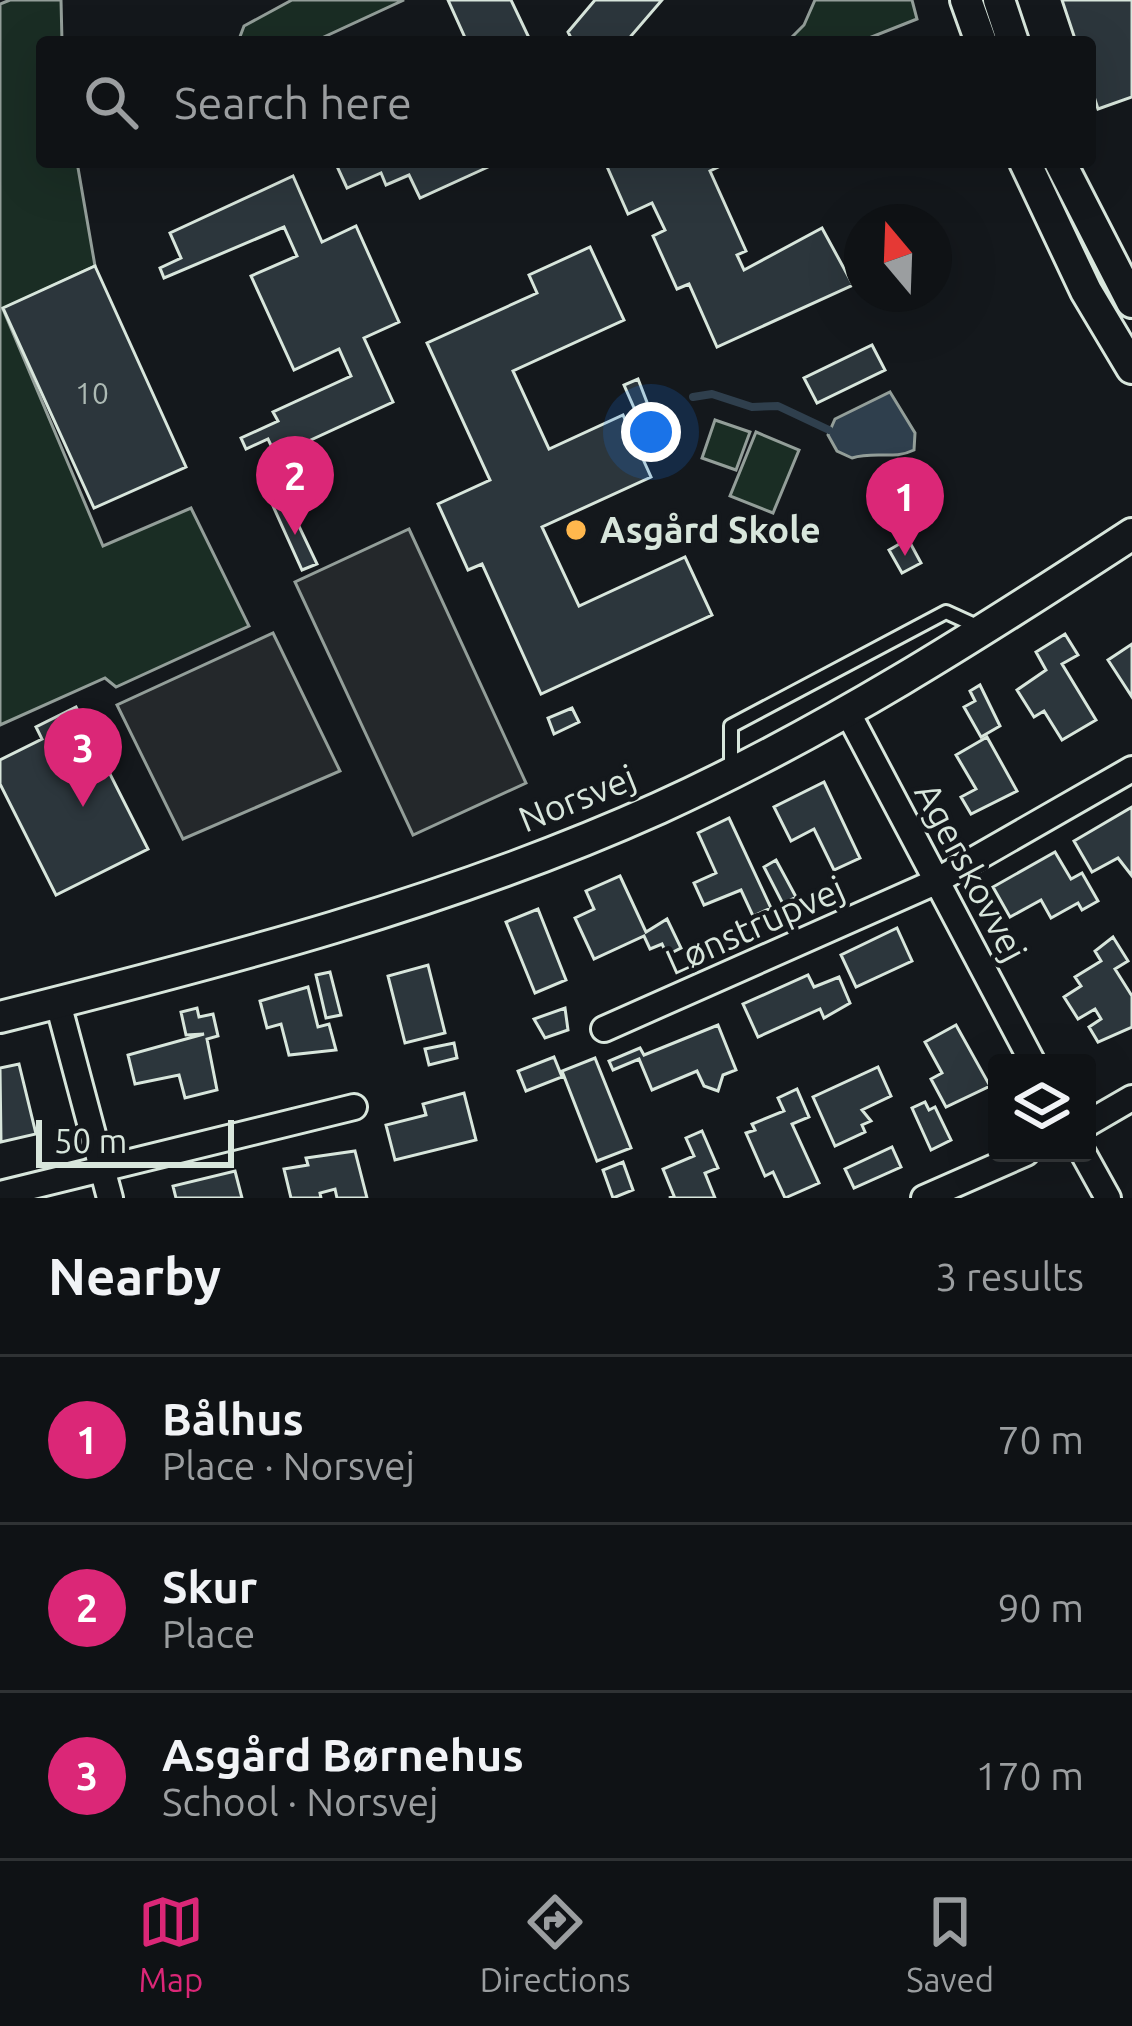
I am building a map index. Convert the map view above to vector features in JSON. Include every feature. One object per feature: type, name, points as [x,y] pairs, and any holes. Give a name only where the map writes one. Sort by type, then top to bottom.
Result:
[{"type":"street","points":[[966,0],[979,36]]},
{"type":"street","points":[[999,0],[1011,36]]},
{"type":"street","points":[[1028,168],[1086,291],[1132,368]]},
{"type":"street","points":[[1063,168],[1132,302]]},
{"type":"street","name":"Norsvej","points":[[0,1017],[244,955],[425,900],[658,808],[848,713],[1132,534]]},
{"type":"street","name":"Agerskovvej","points":[[848,713],[933,884],[1028,1054]]},
{"type":"street","name":"Lønstrupvej","points":[[604,1029],[933,884],[1132,769]]},
{"type":"street","points":[[58,1003],[110,1198]]},
{"type":"street","points":[[1096,1119],[1132,1098]]},
{"type":"street","points":[[0,1194],[354,1107]]},
{"type":"street","points":[[924,1198],[1006,1162]]},
{"type":"street","points":[[1088,1162],[1108,1198]]},
{"type":"lane","points":[[731,772],[731,726],[946,612],[986,630]]},
{"type":"green space","points":[[61,0],[62,36],[36,36],[36,168],[78,168],[95,266],[3,309],[103,546],[191,508],[249,626],[116,687],[105,678],[0,725],[0,4]]},
{"type":"green space","points":[[292,0],[404,0],[326,36],[240,36],[244,26]]},
{"type":"green space","points":[[815,0],[912,0],[917,19],[874,36],[793,36],[804,25]]},
{"type":"green space","points":[[715,420],[750,432],[736,470],[702,458]]},
{"type":"green space","points":[[756,432],[799,450],[773,513],[730,496]]},
{"type":"shaded area","points":[[409,529],[526,783],[413,835],[295,582]]},
{"type":"shaded area","points":[[273,633],[340,771],[183,839],[117,705]]},
{"type":"water","points":[[890,392],[915,433],[914,450],[852,458],[837,451],[828,435],[835,419]]},
{"type":"building","points":[[448,0],[511,0],[528,36],[464,36]]},
{"type":"building","points":[[595,0],[662,0],[631,36],[570,36],[568,32]]},
{"type":"building","points":[[1062,0],[1132,0],[1132,97],[1098,109],[1096,36],[1074,36]]},
{"type":"building","points":[[338,168],[486,168],[420,198],[409,175],[386,185],[381,173],[347,188]]},
{"type":"building","points":[[608,168],[716,168],[710,171],[746,251],[737,255],[744,270],[822,228],[844,268],[844,289],[717,347],[689,284],[677,289],[653,236],[665,230],[652,203],[628,214]]},
{"type":"building","points":[[293,176],[322,242],[356,226],[399,322],[364,338],[393,402],[276,456],[268,439],[246,449],[241,438],[278,421],[273,412],[351,376],[339,349],[294,370],[251,276],[297,256],[284,227],[164,278],[160,268],[181,258],[170,233]]},
{"type":"building","points":[[590,247],[624,320],[513,371],[549,449],[623,415],[651,477],[542,527],[579,606],[685,557],[712,615],[541,694],[482,564],[468,570],[438,504],[490,480],[427,343],[537,293],[529,275]]},
{"type":"building","points":[[95,266],[186,467],[94,508],[3,308]]},
{"type":"building","points":[[872,345],[885,370],[817,403],[804,378]]},
{"type":"building","points":[[638,379],[648,405],[635,410],[624,385]]},
{"type":"building","points":[[286,499],[317,564],[302,570],[273,506]]},
{"type":"building","points":[[908,539],[921,563],[902,573],[889,550]]},
{"type":"building","points":[[1065,634],[1078,655],[1062,664],[1096,720],[1062,740],[1044,711],[1034,717],[1017,690],[1046,670],[1036,652]]},
{"type":"building","points":[[1132,644],[1132,697],[1108,660]]},
{"type":"building","points":[[980,685],[1000,726],[981,737],[964,707],[975,701],[970,691]]},
{"type":"building","points":[[76,707],[148,849],[56,895],[0,784],[0,760],[42,739],[36,727]]},
{"type":"building","points":[[572,708],[579,722],[554,734],[548,718]]},
{"type":"building","points":[[987,737],[1017,791],[971,814],[961,797],[976,789],[956,755]]},
{"type":"building","points":[[824,782],[860,858],[834,870],[814,829],[791,841],[774,807]]},
{"type":"building","points":[[1132,807],[1132,876],[1118,858],[1092,872],[1074,841]]},
{"type":"building","points":[[729,818],[771,908],[753,916],[741,890],[704,905],[694,883],[716,873],[698,833]]},
{"type":"building","points":[[1055,852],[1071,879],[1082,873],[1098,901],[1082,910],[1078,903],[1051,918],[1041,900],[1010,917],[993,887]]},
{"type":"building","points":[[776,860],[796,897],[783,904],[764,867]]},
{"type":"building","points":[[620,876],[646,932],[667,919],[681,948],[667,955],[662,944],[650,949],[644,936],[594,959],[575,918],[594,909],[586,891]]},
{"type":"building","points":[[538,909],[566,980],[535,993],[506,922]]},
{"type":"building","points":[[897,928],[912,961],[856,987],[841,955]]},
{"type":"building","points":[[1113,937],[1128,961],[1115,969],[1132,996],[1132,1027],[1098,1042],[1089,1027],[1101,1019],[1095,1009],[1078,1019],[1064,997],[1081,986],[1075,977],[1101,961],[1095,951]]},
{"type":"building","points":[[428,965],[445,1033],[405,1043],[388,976]]},
{"type":"building","points":[[330,972],[341,1015],[326,1018],[316,975]]},
{"type":"building","points":[[808,975],[814,987],[839,977],[850,1003],[824,1018],[820,1009],[758,1037],[743,1004]]},
{"type":"building","points":[[308,987],[318,1027],[329,1024],[336,1050],[289,1055],[281,1024],[267,1028],[260,1001]]},
{"type":"building","points":[[197,1008],[199,1017],[213,1014],[218,1036],[207,1039],[217,1090],[185,1098],[179,1075],[135,1084],[128,1055],[204,1034],[186,1035],[181,1012]]},
{"type":"building","points":[[565,1008],[568,1030],[545,1038],[534,1019]]},
{"type":"building","points":[[718,1025],[736,1070],[723,1075],[718,1091],[704,1086],[697,1071],[652,1090],[639,1059],[613,1070],[609,1061],[640,1048],[644,1055]]},
{"type":"building","points":[[956,1025],[988,1087],[946,1107],[931,1079],[942,1073],[925,1042]]},
{"type":"building","points":[[454,1043],[457,1058],[429,1065],[425,1049]]},
{"type":"building","points":[[554,1057],[562,1077],[526,1091],[518,1071]]},
{"type":"building","points":[[595,1058],[631,1148],[597,1161],[562,1071]]},
{"type":"building","points":[[19,1064],[36,1134],[1,1142],[0,1068]]},
{"type":"building","points":[[878,1067],[891,1096],[862,1110],[871,1121],[862,1125],[865,1132],[835,1146],[813,1097]]},
{"type":"building","points":[[797,1089],[809,1117],[792,1124],[819,1183],[785,1198],[773,1172],[765,1176],[746,1133],[755,1130],[752,1124],[784,1111],[778,1098]]},
{"type":"building","points":[[464,1093],[476,1140],[395,1160],[386,1125],[426,1115],[423,1104]]},
{"type":"building","points":[[925,1102],[929,1110],[935,1107],[951,1140],[931,1150],[912,1108]]},
{"type":"building","points":[[702,1131],[718,1168],[705,1173],[715,1198],[669,1198],[674,1196],[663,1169],[694,1156],[686,1138]]},
{"type":"building","points":[[892,1147],[901,1167],[854,1188],[845,1169]]},
{"type":"building","points":[[355,1151],[367,1198],[337,1198],[335,1189],[320,1193],[321,1198],[291,1198],[284,1169],[308,1165],[306,1158]]},
{"type":"building","points":[[623,1162],[633,1190],[613,1198],[603,1170]]},
{"type":"building","points":[[235,1171],[242,1198],[176,1198],[173,1186]]},
{"type":"waterway","points":[[693,397],[712,394],[752,407],[778,406],[829,430]]},
{"type":"place","name":"Asgård Skole","points":[[576,530]]},
{"type":"place","name":"Skur","points":[[295,535]]},
{"type":"place","name":"Bålhus","points":[[905,556]]},
{"type":"place","name":"Asgård Børnehus","points":[[83,807]]}]
